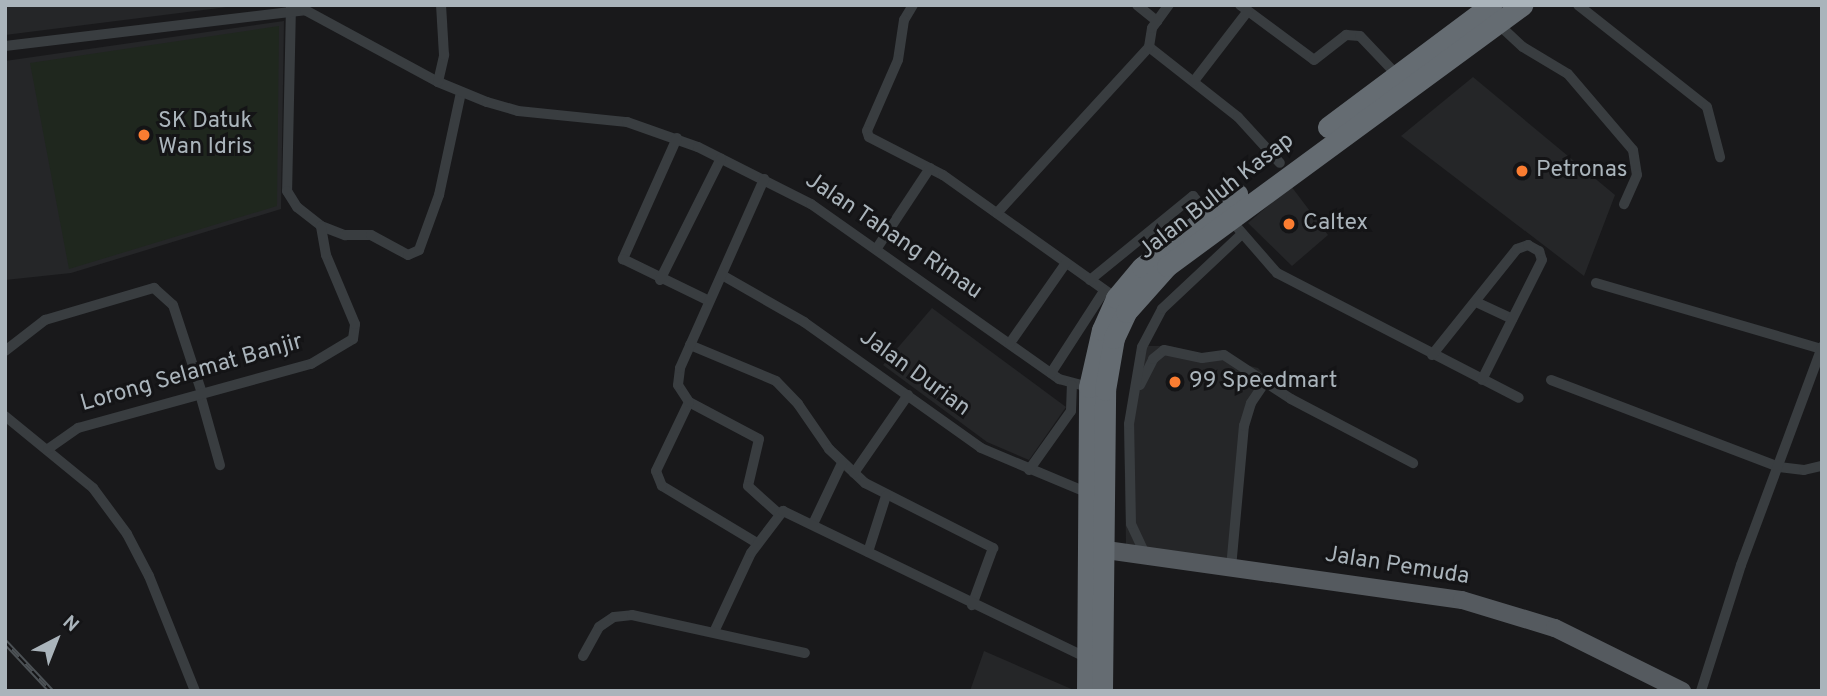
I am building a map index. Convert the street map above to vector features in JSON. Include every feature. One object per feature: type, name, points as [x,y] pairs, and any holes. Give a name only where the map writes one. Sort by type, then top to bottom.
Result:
[{"type":"highway","name":"Jalan Buluh Kasap","points":[[1087,691],[1087,658],[1097,548],[1088,493],[1088,387],[1110,294],[1142,267],[1227,222],[1280,163],[1397,75],[1494,14],[1522,5]]},
{"type":"highway","name":"Jalan Buluh Kasap","points":[[1102,691],[1088,387],[1126,312],[1167,266],[1494,14]]},
{"type":"main road","name":"Jalan Pemuda","points":[[1097,548],[1418,591],[1506,611],[1587,642],[1682,691]]},
{"type":"street","points":[[438,82],[444,60],[441,5]]},
{"type":"street","points":[[913,5],[904,20],[890,84],[867,131],[873,140],[929,168],[1110,294],[1051,373]]},
{"type":"street","points":[[1137,5],[1157,21]]},
{"type":"street","points":[[1169,5],[1148,38],[1149,47],[1238,117],[1280,163]]},
{"type":"street","points":[[1578,5],[1707,107],[1720,157]]},
{"type":"street","points":[[5,46],[192,26],[292,7],[287,191],[297,207],[321,226],[337,234],[383,239],[408,255],[419,250],[439,195],[461,92]]},
{"type":"street","name":"Jalan Tahang Rimau","points":[[292,7],[315,14],[461,92],[518,111],[613,119],[677,138],[721,158],[811,204],[1051,373],[1088,387]]},
{"type":"street","points":[[1194,81],[1244,8],[1314,60],[1346,35],[1360,36],[1397,75]]},
{"type":"street","points":[[1494,14],[1523,47],[1568,74],[1633,150],[1637,175],[1624,204]]},
{"type":"street","points":[[998,214],[1149,47]]},
{"type":"street","points":[[677,138],[623,253],[625,263],[709,301]]},
{"type":"street","points":[[660,280],[721,158]]},
{"type":"street","points":[[877,248],[929,168]]},
{"type":"street","points":[[764,179],[690,345],[678,385],[689,402],[759,439],[746,480],[778,513]]},
{"type":"street","points":[[1090,280],[1193,196],[1227,222],[1277,273],[1519,398]]},
{"type":"street","points":[[1146,556],[1131,524],[1129,425],[1149,328],[1227,222]]},
{"type":"street","name":"Lorong Selamat Banjir","points":[[48,449],[78,428],[311,364],[357,334],[327,255],[321,226]]},
{"type":"street","points":[[1432,355],[1517,249],[1528,245],[1539,251],[1542,260],[1482,380]]},
{"type":"street","points":[[1010,343],[1066,263]]},
{"type":"street","name":"Jalan Durian","points":[[722,275],[804,322],[977,446],[1088,493]]},
{"type":"street","points":[[1596,283],[1821,348],[1701,691]]},
{"type":"street","points":[[5,351],[45,320],[154,288],[173,304],[220,465]]},
{"type":"street","points":[[1476,302],[1512,319]]},
{"type":"street","points":[[690,345],[782,386],[842,463],[854,473],[886,496],[993,548],[972,605]]},
{"type":"street","points":[[1134,396],[1153,359],[1164,351],[1202,358],[1224,355],[1265,382],[1413,463]]},
{"type":"street","points":[[1551,380],[1779,467],[1804,470],[1822,466]]},
{"type":"street","points":[[1231,568],[1244,426],[1251,403],[1265,382]]},
{"type":"street","points":[[1029,470],[1088,387]]},
{"type":"street","points":[[854,473],[908,395]]},
{"type":"street","points":[[689,402],[656,471],[657,479],[757,543]]},
{"type":"street","points":[[5,416],[93,488],[127,534],[149,576],[195,691]]},
{"type":"street","points":[[813,524],[842,463]]},
{"type":"street","points":[[869,552],[886,496]]},
{"type":"street","points":[[778,513],[791,512],[972,605],[1087,658]]},
{"type":"street","points":[[714,632],[757,543],[778,513]]},
{"type":"street","points":[[583,656],[599,627],[614,617],[632,615],[683,629],[714,632],[805,653]]},
{"type":"shaded area","points":[[5,5],[243,5],[5,35]]},
{"type":"shaded area","name":"SK Datuk Wan Idris","points":[[284,21],[281,209],[71,273],[5,280],[5,61]]},
{"type":"shaded area","name":"SK Datuk Wan Idris","points":[[279,26],[277,206],[69,269],[30,63]]},
{"type":"shaded area","points":[[1473,77],[1615,195],[1584,276],[1401,136]]},
{"type":"shaded area","points":[[1291,186],[1328,235],[1292,266],[1248,223]]},
{"type":"shaded area","points":[[932,308],[1066,407],[1029,460],[987,442],[883,365]]},
{"type":"shaded area","points":[[1139,346],[1169,346],[1258,368],[1271,382],[1255,404],[1247,430],[1236,564],[1126,544],[1124,426]]},
{"type":"shaded area","points":[[984,651],[1076,691],[970,691]]},
{"type":"railway","points":[[5,642],[51,691]]},
{"type":"place","name":"SK Datuk Wan Idris","points":[[144,135]]},
{"type":"place","name":"Petronas","points":[[1522,171]]},
{"type":"place","name":"Caltex","points":[[1289,224]]},
{"type":"place","name":"99 Speedmart","points":[[1175,382]]}]
